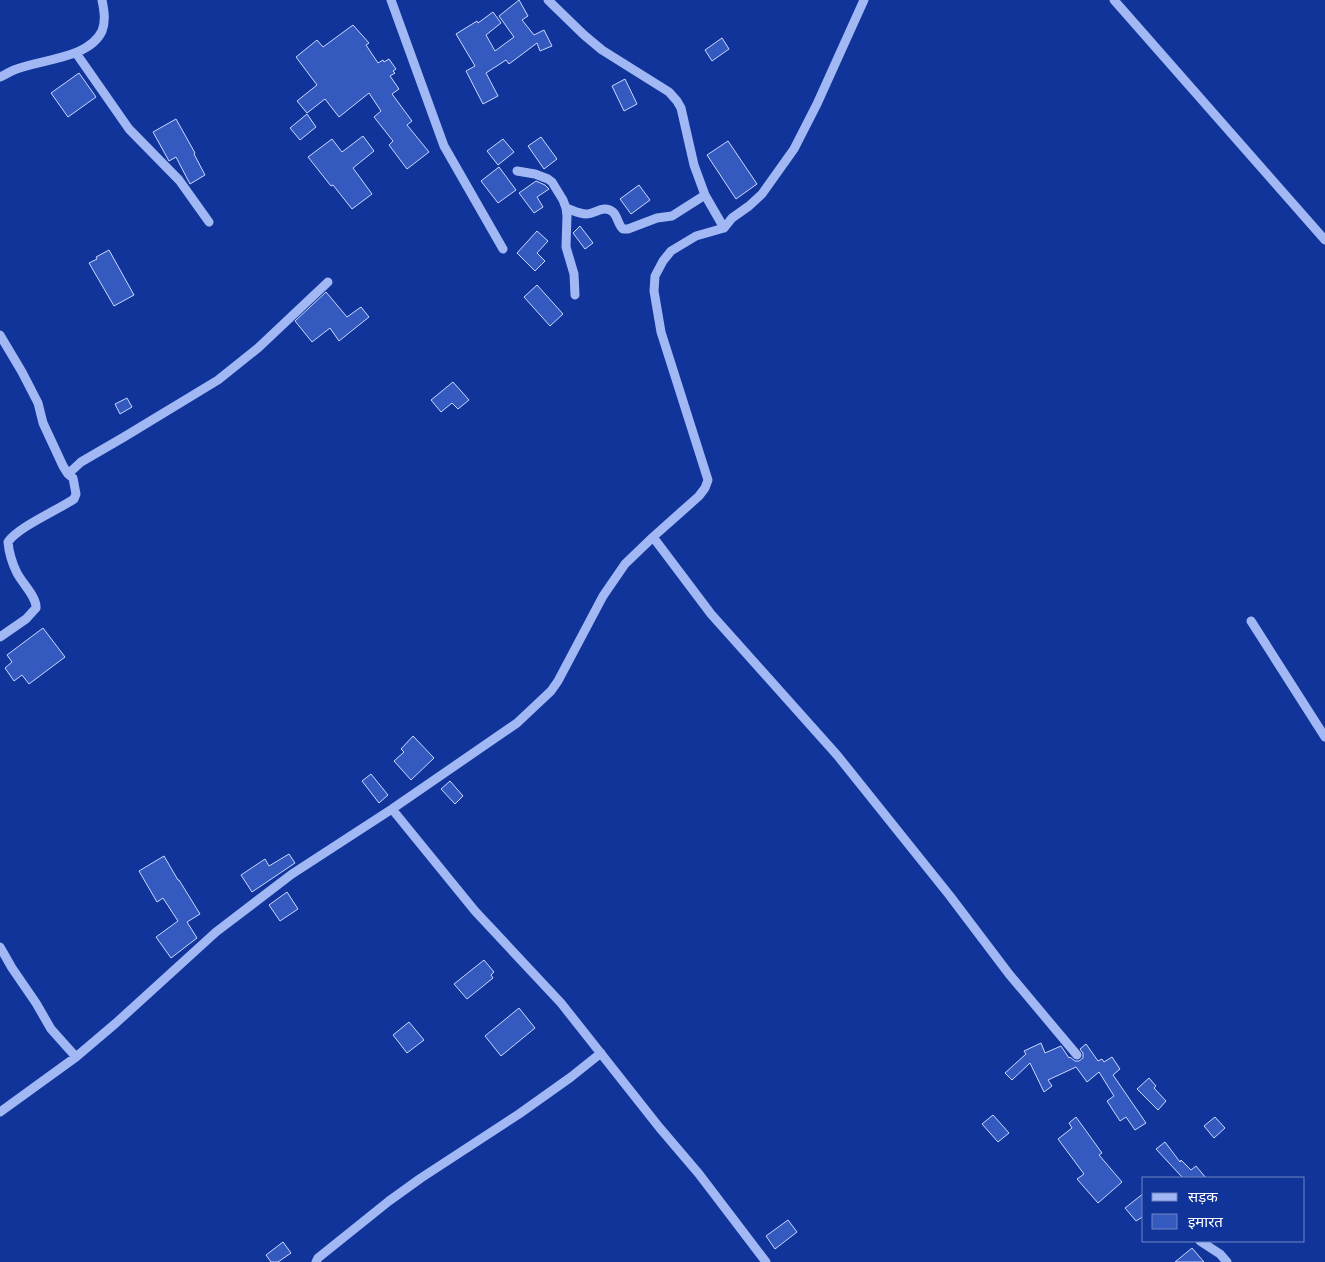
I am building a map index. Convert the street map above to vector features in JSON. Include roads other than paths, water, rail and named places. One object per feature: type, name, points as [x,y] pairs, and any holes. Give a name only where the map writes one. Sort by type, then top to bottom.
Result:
[{"type":"street","points":[[0,77],[15,69],[76,53],[88,47],[101,33],[104,23],[102,0]]},
{"type":"street","points":[[391,0],[444,146],[504,249]]},
{"type":"street","points":[[548,0],[602,50],[669,92],[677,100],[684,120],[694,165],[705,195],[724,228]]},
{"type":"street","points":[[0,1112],[76,1057],[116,1024],[216,932],[292,874],[392,809],[517,722],[551,691],[603,596],[625,564],[699,496],[708,480],[661,332],[654,291],[655,276],[671,251],[696,236],[724,228],[732,218],[762,194],[794,149],[817,104],[864,0]]},
{"type":"street","points":[[1114,0],[1325,240]]},
{"type":"street","points":[[76,53],[129,129],[178,180],[209,222]]},
{"type":"street","points":[[517,171],[535,174],[548,179],[558,191],[566,208],[566,247],[574,274],[575,295]]},
{"type":"street","points":[[566,208],[586,214],[604,208],[607,209],[616,216],[621,227],[628,229],[657,218],[672,216],[705,195]]},
{"type":"street","points":[[68,474],[81,462],[218,380],[258,348],[328,282]]},
{"type":"street","points":[[0,335],[38,403],[43,423],[62,466],[73,478],[76,494],[74,499],[13,536],[8,542],[10,556],[16,572],[37,605],[26,619],[0,637]]},
{"type":"street","points":[[653,537],[711,614],[837,755],[950,896],[1009,974],[1077,1055]]},
{"type":"street","points":[[1251,621],[1325,737]]},
{"type":"street","points":[[392,809],[475,911],[560,1003],[699,1174],[766,1262]]},
{"type":"street","points":[[0,947],[51,1029],[76,1057]]},
{"type":"street","points":[[316,1262],[318,1258],[389,1201],[519,1114],[601,1053]]},
{"type":"street","points":[[1202,1242],[1220,1254],[1227,1262]]}]
